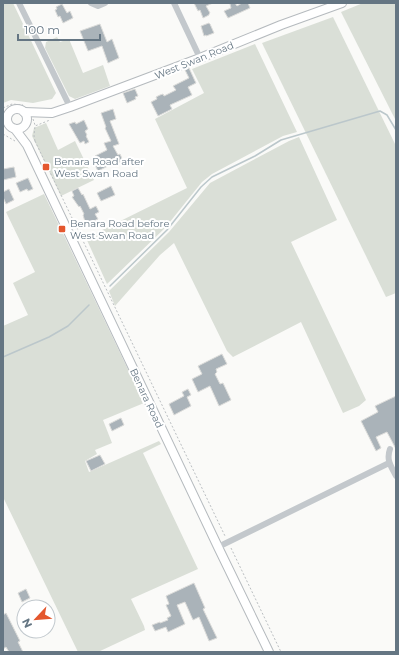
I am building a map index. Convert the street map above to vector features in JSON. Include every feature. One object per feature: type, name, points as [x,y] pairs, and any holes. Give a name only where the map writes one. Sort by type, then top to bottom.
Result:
[{"type":"main road","name":"West Swan Road","points":[[5,112],[24,108],[45,113],[52,113],[339,4]]},
{"type":"main road","name":"Benara Road","points":[[24,108],[26,117],[25,124],[27,144],[269,652]]},
{"type":"main road","points":[[5,112],[9,128]]},
{"type":"main road","name":"West Swan Road","points":[[9,128],[20,129],[25,124],[45,113]]},
{"type":"main road","name":"Benara Road","points":[[9,128],[27,144]]},
{"type":"street","points":[[20,3],[70,107]]},
{"type":"street","points":[[91,3],[98,6],[105,3]]},
{"type":"street","points":[[174,3],[200,58]]},
{"type":"street","points":[[390,448],[388,455],[389,463],[396,476]]},
{"type":"street","points":[[218,547],[389,463]]},
{"type":"path","points":[[5,112],[12,104],[24,108]]},
{"type":"path","points":[[35,141],[281,652]]},
{"type":"shaded area","points":[[3,3],[13,3],[56,93],[52,99],[33,103],[11,100],[3,103]]},
{"type":"shaded area","points":[[363,3],[396,3],[396,121],[341,12]]},
{"type":"shaded area","points":[[333,17],[396,146],[396,293],[386,297],[262,43]]},
{"type":"shaded area","points":[[57,37],[60,42],[69,39],[83,73],[103,65],[110,86],[75,99],[69,96],[45,48],[46,42]]},
{"type":"shaded area","points":[[255,44],[297,132],[283,136],[212,174],[202,182],[165,228],[107,284],[86,238],[187,188],[155,119],[204,93],[192,69]]},
{"type":"shaded area","points":[[46,123],[58,150],[75,141],[94,180],[61,196],[32,136],[34,128]]},
{"type":"shaded area","points":[[299,137],[337,220],[291,242],[366,400],[359,406],[343,413],[301,322],[233,357],[227,351],[174,243],[160,255],[115,306],[109,291],[169,232],[210,183]]},
{"type":"shaded area","points":[[44,194],[144,403],[103,420],[112,443],[95,450],[97,454],[85,461],[89,472],[159,441],[161,444],[143,453],[198,569],[131,599],[145,630],[98,652],[78,652],[56,607],[56,599],[52,599],[3,497],[3,326],[28,315],[13,283],[35,272],[6,212]]},
{"type":"building","points":[[194,3],[213,3],[206,6],[210,13],[209,15],[203,18],[200,10],[198,11]]},
{"type":"building","points":[[235,3],[237,6],[242,3],[248,3],[250,8],[228,18],[224,11],[231,8],[230,4]]},
{"type":"building","points":[[62,4],[67,13],[70,11],[73,18],[63,23],[55,10],[57,9],[56,7]]},
{"type":"building","points":[[209,23],[214,33],[204,36],[201,26]]},
{"type":"building","points":[[100,24],[107,42],[112,39],[119,58],[108,63],[102,46],[88,51],[80,31]]},
{"type":"building","points":[[189,68],[196,83],[188,87],[192,95],[170,105],[172,109],[158,116],[151,102],[157,99],[156,97],[160,95],[163,94],[164,96],[176,90],[173,86],[189,78],[185,70]]},
{"type":"building","points":[[135,89],[138,96],[135,97],[136,99],[127,103],[123,93]]},
{"type":"building","points":[[113,109],[116,119],[110,121],[119,144],[113,146],[118,155],[120,154],[123,161],[114,163],[98,171],[92,159],[96,158],[95,156],[107,150],[104,143],[111,141],[105,128],[106,127],[101,113]]},
{"type":"building","points":[[84,120],[88,129],[85,131],[89,142],[85,144],[84,141],[80,143],[69,124],[75,122],[76,124]]},
{"type":"building","points":[[14,167],[16,177],[3,180],[3,169]]},
{"type":"building","points":[[28,178],[33,189],[28,191],[27,189],[20,192],[16,183]]},
{"type":"building","points":[[111,186],[115,195],[101,201],[97,193]]},
{"type":"building","points":[[78,188],[82,195],[83,194],[90,209],[96,206],[99,212],[95,214],[98,219],[86,225],[84,214],[80,206],[79,207],[72,197],[74,196],[72,191]]},
{"type":"building","points":[[9,189],[14,200],[6,204],[3,197],[3,192]]},
{"type":"building","points":[[222,354],[227,364],[216,369],[217,372],[215,374],[220,384],[223,383],[231,400],[219,406],[210,386],[198,392],[192,379],[202,374],[198,366]]},
{"type":"building","points":[[188,389],[191,395],[187,397],[191,406],[174,415],[169,404],[184,396],[182,392]]},
{"type":"building","points":[[396,396],[396,449],[387,432],[376,437],[381,448],[376,451],[361,421],[378,412],[375,406]]},
{"type":"building","points":[[121,418],[124,425],[112,431],[109,424]]},
{"type":"building","points":[[100,455],[105,464],[91,471],[86,461]]},
{"type":"building","points":[[194,583],[205,608],[203,609],[217,638],[209,641],[199,617],[193,620],[185,602],[177,605],[185,624],[168,632],[166,627],[155,631],[152,625],[168,620],[167,618],[171,616],[166,605],[169,604],[166,596]]},
{"type":"building","points":[[26,589],[30,598],[21,599],[18,593]]},
{"type":"building","points":[[6,613],[16,633],[16,639],[19,639],[20,641],[18,642],[23,652],[9,652],[6,647],[3,649],[3,615]]},
{"type":"waterway","points":[[110,286],[167,230],[201,187],[212,177],[255,156],[281,140],[380,111],[387,115],[396,130]]},
{"type":"waterway","points":[[3,357],[49,337],[68,326],[89,305]]},
{"type":"place","name":"Benara Road after West Swan Road","points":[[46,167]]},
{"type":"place","name":"Benara Road before West Swan Road","points":[[62,229]]}]
